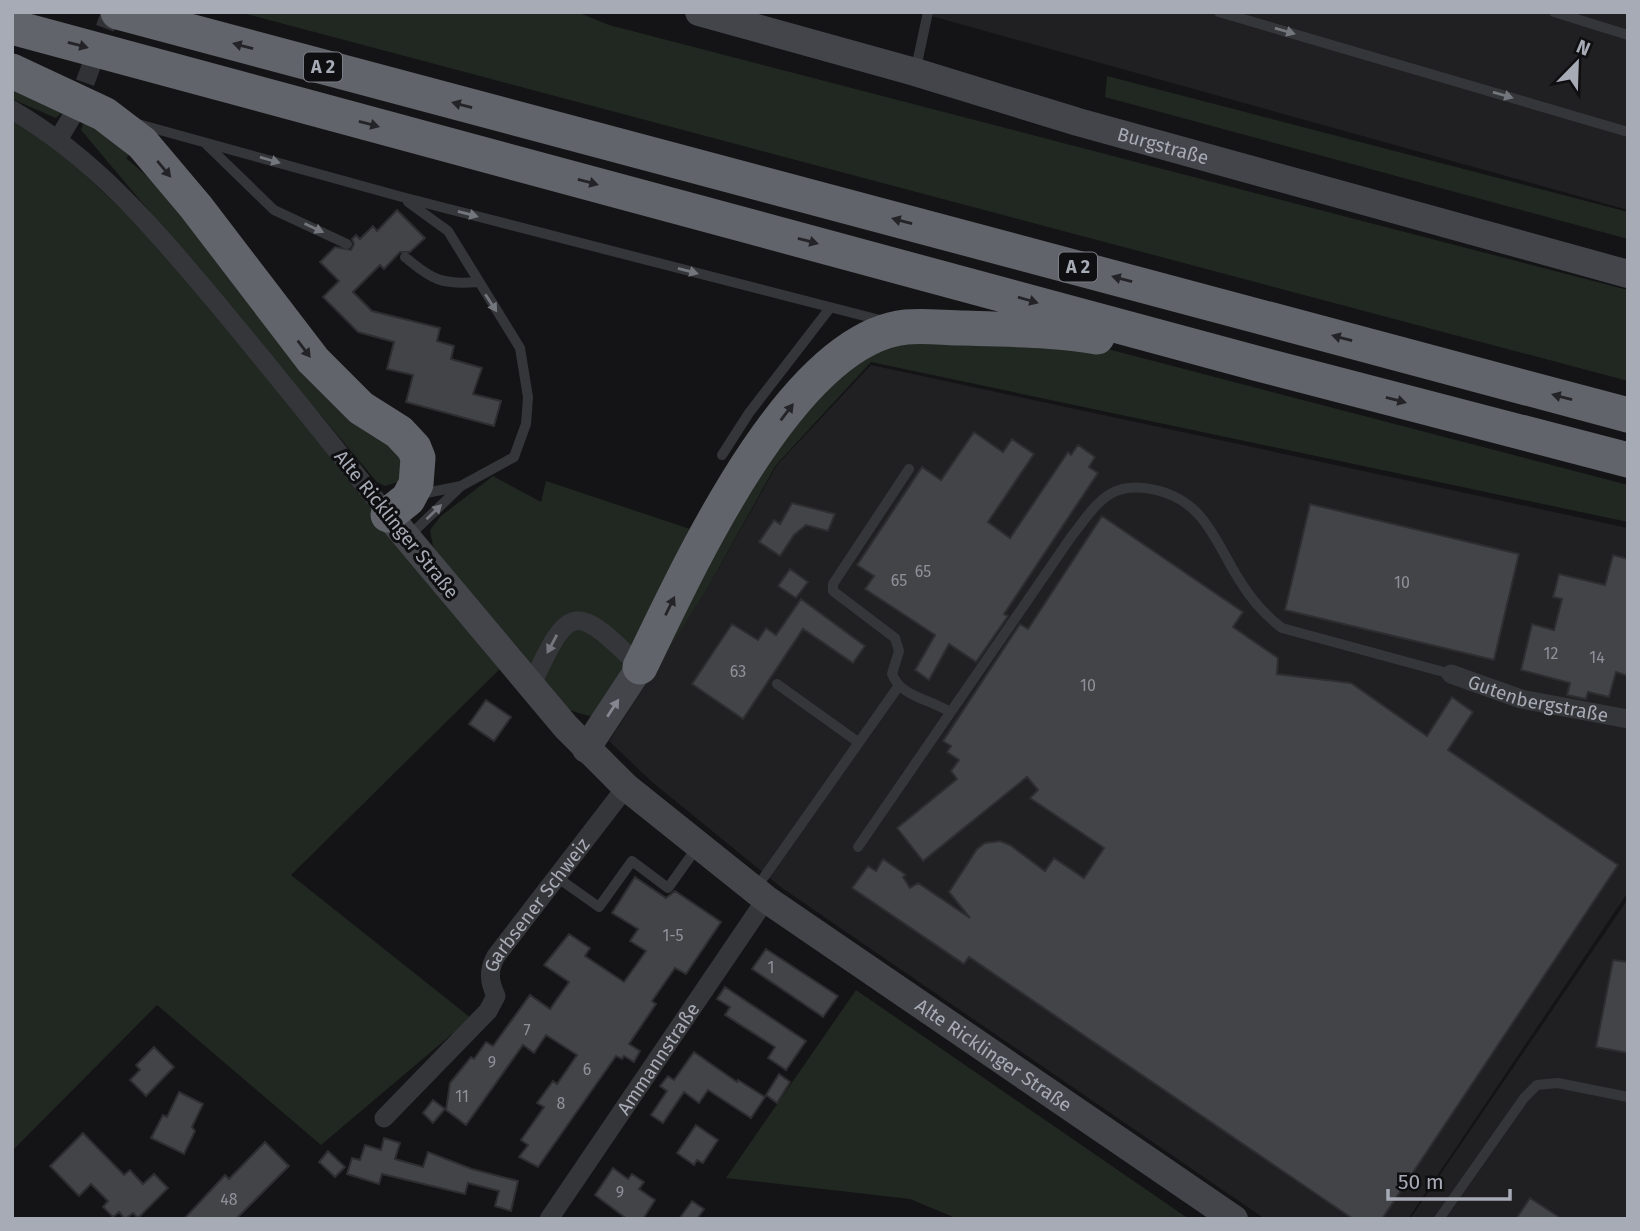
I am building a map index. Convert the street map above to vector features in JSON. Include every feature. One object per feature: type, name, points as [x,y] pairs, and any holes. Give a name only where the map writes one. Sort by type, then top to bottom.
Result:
[{"type":"highway","name":"A 2","points":[[118,12],[1628,415]]},
{"type":"highway","name":"A 2","points":[[12,27],[1259,364],[1628,460]]},
{"type":"highway","points":[[12,71],[142,143],[313,360],[361,408],[399,432],[414,448],[418,471],[401,517]]},
{"type":"highway","points":[[640,667],[695,555],[735,485],[792,405],[850,349],[905,327],[1067,332],[1259,364]]},
{"type":"street","name":"Burgstraße","points":[[699,12],[915,72],[1078,122],[1628,274]]},
{"type":"street","name":"Alte Ricklinger Straße","points":[[12,110],[59,138],[86,160],[156,231],[401,517],[531,686],[586,749],[626,787],[760,894],[1234,1219]]},
{"type":"street","points":[[59,138],[89,114]]},
{"type":"street","points":[[531,686],[560,628],[573,621],[583,620],[593,624],[640,667],[586,749]]},
{"type":"street","name":"Gutenbergstraße","points":[[1451,674],[1521,699],[1628,719]]},
{"type":"street","name":"Garbsener Schweiz","points":[[384,1118],[488,1012],[496,996],[490,984],[489,969],[496,956],[626,787]]},
{"type":"street","name":"Ammannstraße","points":[[549,1219],[760,894]]},
{"type":"lane","points":[[915,72],[928,12]]},
{"type":"lane","points":[[1219,12],[1628,132]]},
{"type":"lane","points":[[1554,12],[1628,35]]},
{"type":"lane","points":[[89,114],[905,327]]},
{"type":"lane","points":[[204,142],[274,210],[347,244]]},
{"type":"lane","points":[[401,517],[514,457],[526,424],[528,397],[520,348],[448,231],[402,197]]},
{"type":"lane","points":[[405,257],[424,273],[447,285],[478,282]]},
{"type":"lane","points":[[722,455],[749,413],[830,308]]},
{"type":"lane","points":[[909,470],[833,584],[833,591],[895,638],[899,651],[892,674],[898,687],[907,694],[931,700],[950,712]]},
{"type":"lane","points":[[401,517],[442,488],[461,486]]},
{"type":"lane","points":[[858,847],[1077,528],[1098,502],[1120,488],[1141,486],[1166,492],[1186,502],[1201,514],[1219,539],[1239,580],[1266,616],[1282,628],[1451,674]]},
{"type":"lane","points":[[778,684],[858,742]]},
{"type":"lane","points":[[760,894],[858,742],[898,687]]},
{"type":"lane","points":[[558,877],[599,907],[632,861],[668,888],[698,845]]},
{"type":"lane","points":[[1439,1219],[1524,1098],[1537,1085],[1558,1083],[1628,1097]]},
{"type":"shaded area","points":[[239,12],[577,12],[609,25],[1628,290],[1628,381]]},
{"type":"shaded area","points":[[917,12],[1628,12],[1628,210]]},
{"type":"shaded area","points":[[1107,76],[1628,212],[1628,239],[1105,97]]},
{"type":"shaded area","points":[[12,83],[65,110],[56,118],[12,99]]},
{"type":"shaded area","points":[[12,121],[54,145],[149,236],[443,562],[433,546],[430,530],[441,516],[493,476],[541,502],[546,481],[696,531],[824,386],[890,342],[1104,348],[1628,485],[1628,522],[871,362],[776,465],[707,589],[647,683],[592,717],[566,709],[508,661],[291,875],[471,1018],[321,1145],[157,1005],[12,1151]]},
{"type":"shaded area","points":[[84,121],[129,155],[126,158],[148,177],[404,454],[398,482],[385,486],[377,482],[81,130]]},
{"type":"shaded area","points":[[871,365],[1628,528],[1628,892],[1408,1219],[1265,1219],[782,888],[652,782],[609,741],[707,589],[777,465]]},
{"type":"shaded area","points":[[1628,899],[1628,1219],[1410,1219]]},
{"type":"shaded area","points":[[856,990],[1189,1219],[958,1219],[910,1199],[726,1178]]},
{"type":"building","points":[[397,210],[425,238],[410,252],[400,252],[384,269],[380,265],[353,292],[372,311],[440,328],[437,341],[454,346],[451,359],[482,368],[473,394],[501,401],[494,426],[406,402],[413,375],[387,369],[394,342],[358,332],[323,297],[339,281],[320,262],[335,247],[351,250],[354,244],[352,239],[356,235],[360,239],[373,226],[377,231]]},
{"type":"building","points":[[974,432],[1003,452],[1012,439],[1034,454],[988,522],[1010,538],[1068,452],[1071,455],[1078,445],[1095,457],[1089,467],[1098,473],[1004,614],[1008,616],[976,662],[949,644],[929,680],[915,670],[935,635],[865,589],[874,576],[857,565],[922,467],[941,480]]},
{"type":"building","points":[[792,503],[835,514],[828,531],[806,525],[794,535],[780,556],[759,542],[774,520],[780,524]]},
{"type":"building","points":[[1310,504],[1519,554],[1494,660],[1285,610]]},
{"type":"building","points":[[1102,516],[1243,612],[1233,627],[1278,658],[1277,674],[1351,683],[1427,736],[1452,697],[1473,712],[1448,750],[1618,865],[1382,1219],[1353,1219],[969,957],[964,964],[852,888],[868,866],[876,871],[883,859],[906,875],[903,877],[910,888],[918,883],[970,918],[949,892],[977,849],[985,843],[1000,841],[1010,845],[1045,871],[1054,858],[1084,878],[1104,848],[1030,798],[1038,790],[1027,777],[923,861],[897,828],[957,779],[951,771],[959,760],[947,752],[951,746],[943,741],[1020,624],[1028,629]]},
{"type":"building","points":[[1613,555],[1628,559],[1628,676],[1616,672],[1609,697],[1588,692],[1586,699],[1567,695],[1570,683],[1521,670],[1532,624],[1554,630],[1562,599],[1553,597],[1559,574],[1605,585]]},
{"type":"building","points":[[790,569],[808,582],[796,598],[778,586]]},
{"type":"building","points":[[801,599],[865,646],[853,663],[803,629],[743,719],[692,684],[732,624],[758,640],[766,628],[776,635]]},
{"type":"building","points":[[486,700],[511,717],[494,741],[469,724]]},
{"type":"building","points":[[635,877],[666,898],[675,891],[721,922],[686,974],[675,968],[652,1001],[656,1004],[629,1044],[640,1051],[634,1062],[624,1056],[622,1059],[616,1056],[538,1167],[519,1157],[528,1145],[521,1140],[544,1107],[537,1103],[553,1081],[557,1084],[577,1055],[546,1035],[534,1053],[523,1045],[466,1125],[446,1110],[450,1083],[471,1057],[474,1059],[486,1042],[493,1046],[530,995],[550,1009],[569,982],[544,965],[569,934],[590,948],[585,956],[624,982],[646,951],[630,941],[638,929],[612,913]]},
{"type":"building","points":[[766,949],[838,996],[823,1017],[752,969]]},
{"type":"building","points":[[1613,960],[1628,962],[1628,1053],[1596,1047]]},
{"type":"building","points":[[725,987],[806,1041],[786,1070],[768,1058],[775,1047],[725,1015],[730,1007],[717,999]]},
{"type":"building","points":[[154,1047],[174,1067],[146,1096],[130,1080],[140,1070],[136,1065]]},
{"type":"building","points":[[694,1052],[737,1082],[738,1080],[765,1097],[751,1118],[708,1090],[699,1103],[684,1092],[663,1123],[651,1115],[667,1091],[660,1086],[668,1076],[674,1080]]},
{"type":"building","points":[[779,1074],[790,1082],[777,1103],[766,1095]]},
{"type":"building","points":[[179,1092],[203,1104],[192,1127],[195,1131],[184,1154],[151,1138],[163,1115],[167,1117]]},
{"type":"building","points":[[433,1100],[445,1109],[433,1123],[423,1113]]},
{"type":"building","points":[[696,1125],[718,1140],[703,1163],[697,1160],[694,1165],[677,1153]]},
{"type":"building","points":[[83,1133],[124,1175],[130,1170],[143,1184],[154,1174],[168,1188],[138,1218],[133,1213],[125,1219],[119,1212],[113,1217],[103,1207],[108,1201],[91,1184],[79,1196],[50,1166]]},
{"type":"building","points":[[384,1138],[400,1143],[395,1159],[423,1167],[428,1152],[472,1169],[518,1181],[511,1211],[495,1206],[499,1191],[468,1183],[465,1194],[382,1174],[379,1184],[347,1174],[352,1158],[360,1160],[365,1145],[381,1150]]},
{"type":"building","points":[[265,1142],[289,1166],[236,1219],[184,1219],[225,1175],[229,1179]]},
{"type":"building","points":[[328,1151],[345,1167],[335,1177],[319,1162]]},
{"type":"building","points":[[613,1168],[628,1179],[632,1174],[644,1182],[639,1189],[655,1200],[643,1219],[627,1219],[595,1195]]},
{"type":"building","points":[[1530,1198],[1562,1219],[1516,1219]]},
{"type":"building","points":[[692,1201],[704,1209],[697,1219],[679,1219]]},
{"type":"tunnel","points":[[75,110],[111,12]]}]
